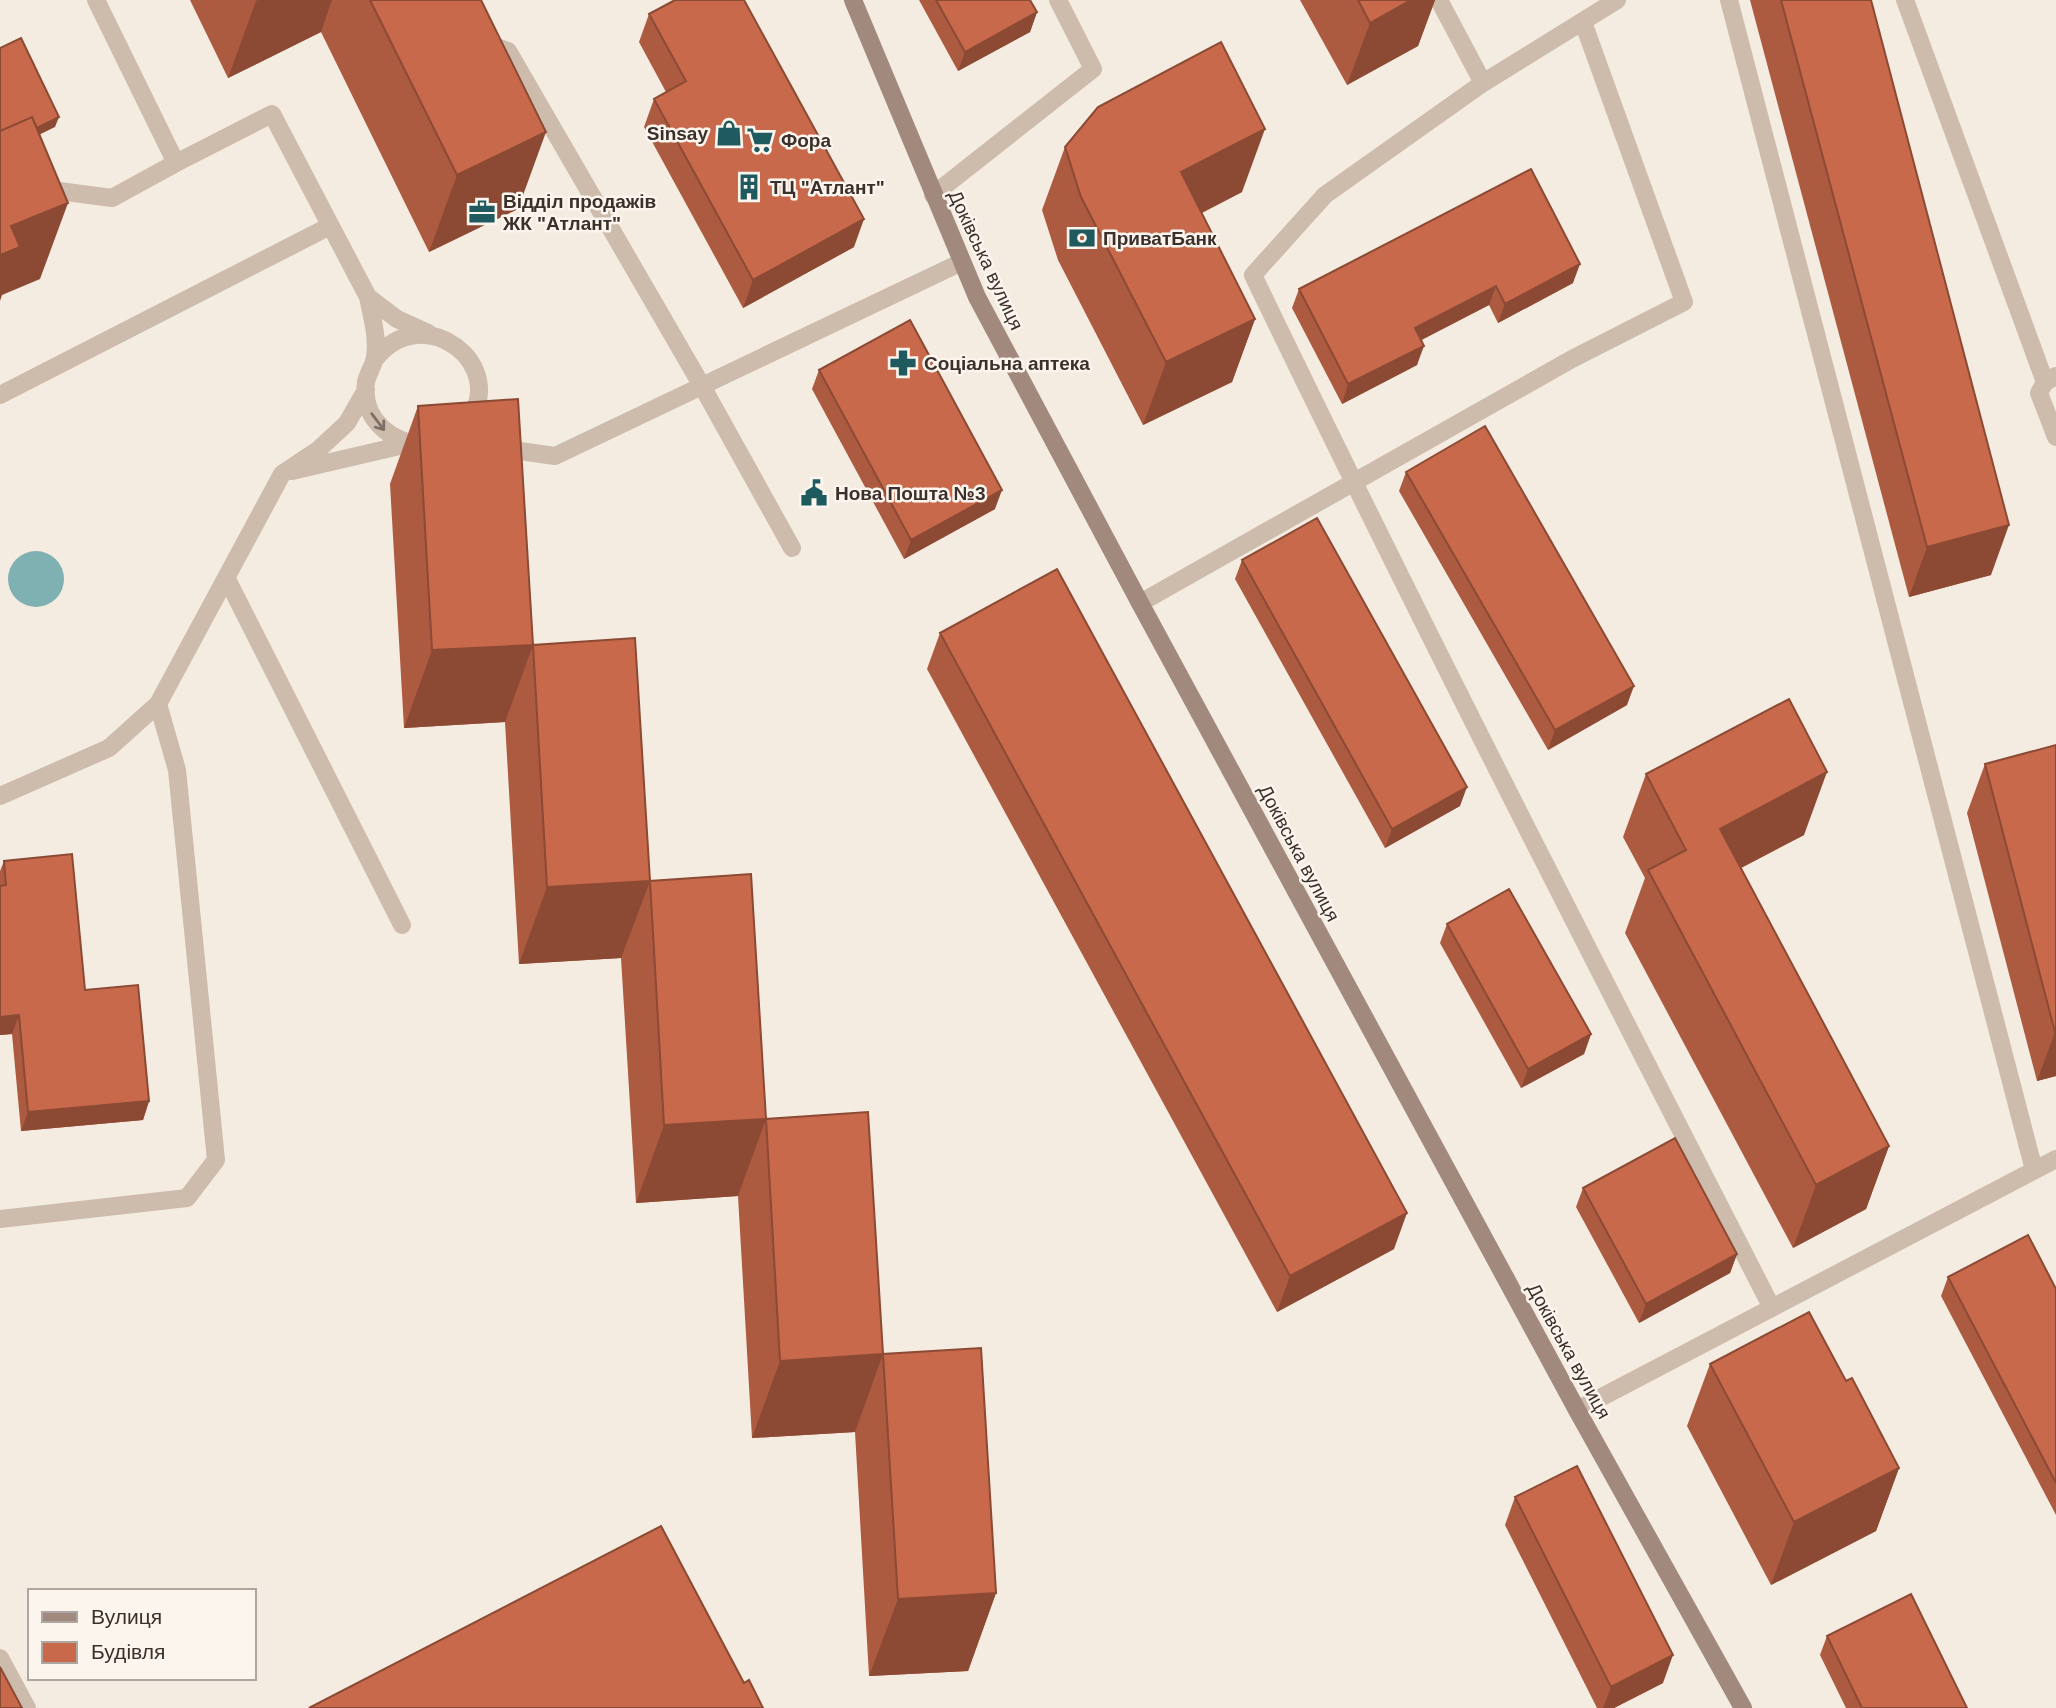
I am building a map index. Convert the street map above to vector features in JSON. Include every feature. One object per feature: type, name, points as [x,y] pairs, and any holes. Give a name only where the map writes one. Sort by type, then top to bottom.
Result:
[{"type":"street","name":"Доківська вулиця","points":[[853,0],[982,306],[1577,1410],[1743,1708]]},
{"type":"lane","points":[[96,0],[176,163]]},
{"type":"lane","points":[[933,195],[1093,69],[1058,0]]},
{"type":"lane","points":[[1438,0],[1483,83]]},
{"type":"lane","points":[[1617,0],[1483,83],[1325,195],[1253,275],[1353,483],[1520,817],[1772,1308]]},
{"type":"lane","points":[[1729,0],[2034,1170]]},
{"type":"lane","points":[[1905,0],[2051,379],[2039,393],[2056,437]]},
{"type":"lane","points":[[1140,603],[1572,359],[1684,302],[1583,22]]},
{"type":"lane","points":[[467,36],[508,51],[702,386],[792,548]]},
{"type":"lane","points":[[0,169],[44,189],[112,198],[272,114],[368,298],[376,331],[375,359]]},
{"type":"lane","points":[[0,395],[330,226]]},
{"type":"lane","points":[[480,446],[555,456],[962,262]]},
{"type":"lane","points":[[368,298],[397,319],[449,340],[463,352],[473,366],[478,384],[496,414]]},
{"type":"lane","points":[[432,334],[415,334],[397,340],[383,349],[375,359],[366,390],[369,410],[378,425],[392,437],[408,444],[426,446],[447,439],[458,432],[470,418],[477,402],[478,384]]},
{"type":"lane","points":[[0,796],[109,748],[159,704],[282,474],[318,450],[346,423],[366,390]]},
{"type":"lane","points":[[511,430],[527,443],[555,456]]},
{"type":"lane","points":[[282,474],[408,444]]},
{"type":"lane","points":[[227,579],[402,925]]},
{"type":"lane","points":[[0,1219],[187,1198],[216,1160],[177,770],[159,704]]},
{"type":"lane","points":[[1577,1410],[2056,1159]]},
{"type":"lane","points":[[0,1658],[27,1708]]},
{"type":"water","points":[[36,551],[47,553],[56,559],[62,568],[62,590],[56,599],[47,605],[36,607],[25,605],[16,599],[10,590],[8,579],[10,568],[16,559],[25,553]]},
{"type":"building","points":[[370,0],[481,0],[546,132],[457,175]]},
{"type":"building","name":"ТЦ \"Атлант\"","points":[[675,0],[744,0],[864,219],[753,280],[654,99],[686,81],[649,14]]},
{"type":"building","points":[[936,0],[1030,0],[1037,12],[965,52]]},
{"type":"building","points":[[1358,0],[1411,0],[1370,23]]},
{"type":"building","points":[[1781,0],[1871,0],[2009,525],[1927,547]]},
{"type":"building","points":[[21,38],[59,117],[37,128],[32,117],[0,131],[0,48]]},
{"type":"building","points":[[1221,42],[1265,129],[1181,172],[1255,319],[1166,362],[1081,197],[1065,147],[1098,107]]},
{"type":"building","points":[[32,117],[68,203],[11,226],[20,247],[0,255],[0,131]]},
{"type":"building","points":[[1531,169],[1580,264],[1505,304],[1496,286],[1415,328],[1424,346],[1348,384],[1299,289]]},
{"type":"building","points":[[910,320],[1002,490],[911,540],[819,370]]},
{"type":"building","points":[[518,399],[533,645],[432,650],[418,406]]},
{"type":"building","points":[[1485,426],[1634,686],[1555,730],[1406,472]]},
{"type":"building","points":[[1317,518],[1467,787],[1392,829],[1242,560]]},
{"type":"building","points":[[1057,569],[1407,1213],[1290,1276],[940,633]]},
{"type":"building","points":[[635,638],[650,881],[547,887],[533,645]]},
{"type":"building","points":[[1789,699],[1827,772],[1720,829],[1889,1146],[1816,1185],[1648,870],[1686,850],[1646,774]]},
{"type":"building","points":[[2056,745],[2056,1032],[2055,1032],[1985,764]]},
{"type":"building","points":[[72,854],[85,990],[138,985],[149,1101],[28,1112],[19,1015],[0,1017],[0,886],[6,885],[4,861]]},
{"type":"building","points":[[751,874],[766,1119],[664,1125],[650,881]]},
{"type":"building","points":[[1509,889],[1591,1034],[1528,1069],[1447,924]]},
{"type":"building","points":[[868,1112],[883,1354],[780,1361],[766,1119]]},
{"type":"building","points":[[1675,1138],[1737,1254],[1646,1304],[1583,1188]]},
{"type":"building","points":[[2028,1235],[2056,1289],[2056,1483],[1948,1277]]},
{"type":"building","points":[[1809,1312],[1846,1381],[1852,1378],[1899,1468],[1794,1522],[1710,1364]]},
{"type":"building","points":[[981,1348],[996,1593],[898,1599],[883,1354]]},
{"type":"building","points":[[1577,1466],[1673,1655],[1611,1687],[1515,1497]]},
{"type":"building","points":[[661,1526],[744,1683],[749,1680],[763,1708],[309,1708]]},
{"type":"building","points":[[1911,1594],[1967,1708],[1862,1708],[1827,1636]]},
{"type":"building","points":[[0,1667],[22,1708],[0,1708]]},
{"type":"place","name":"Sinsay","points":[[729,133]]},
{"type":"place","name":"Фора","points":[[760,140]]},
{"type":"place","name":"ТЦ \"Атлант\"","points":[[749,187]]},
{"type":"place","name":"Відділ продажів ЖК \"Атлант\"","points":[[482,212]]},
{"type":"place","name":"ПриватБанк","points":[[1082,238]]},
{"type":"place","name":"Соціальна аптека","points":[[903,363]]},
{"type":"place","name":"Нова Пошта №3","points":[[814,493]]}]
